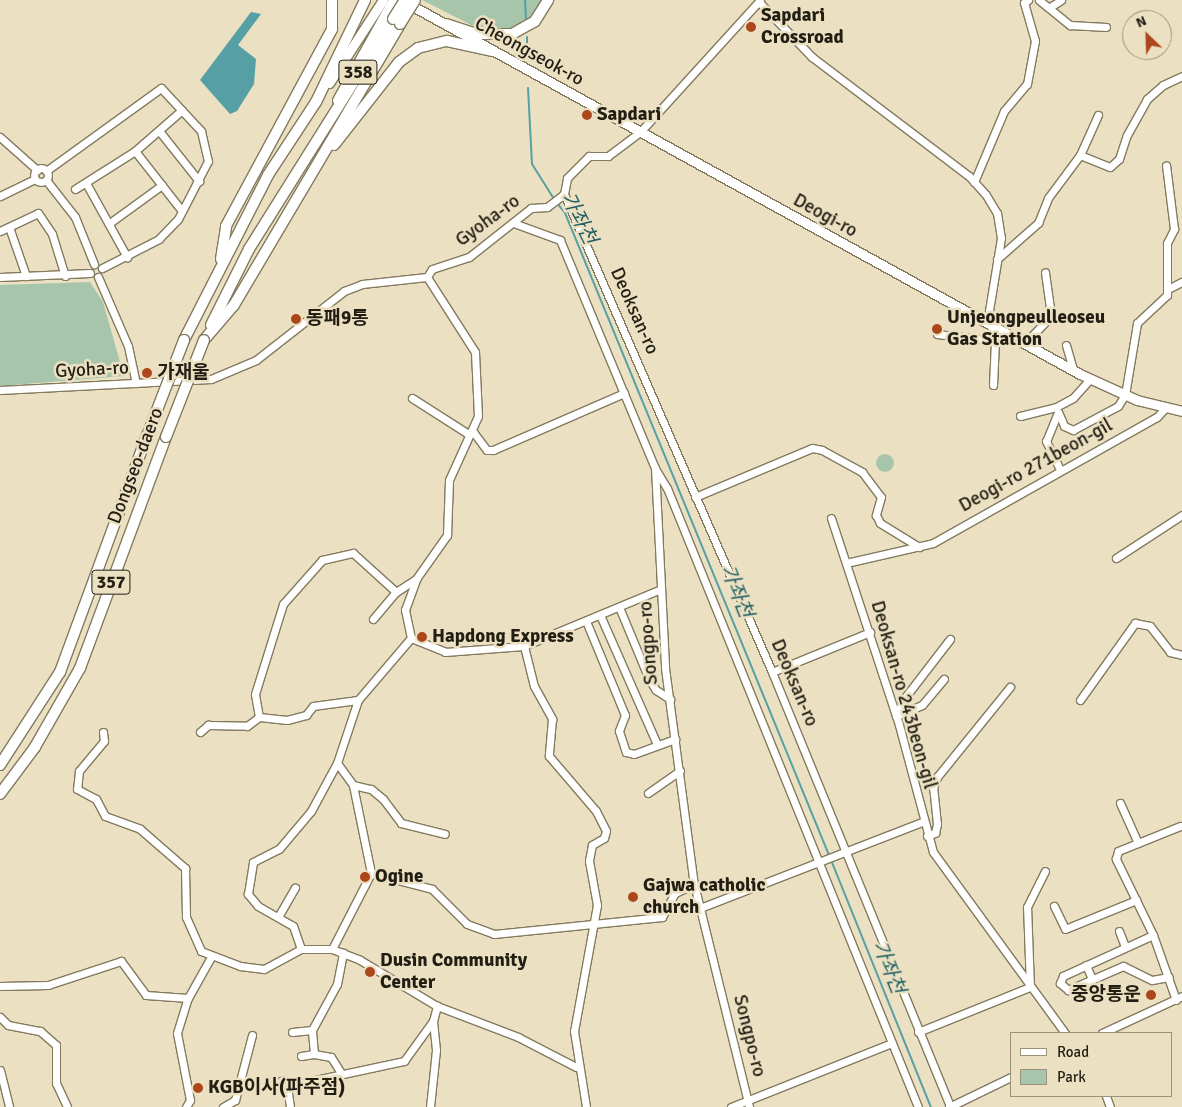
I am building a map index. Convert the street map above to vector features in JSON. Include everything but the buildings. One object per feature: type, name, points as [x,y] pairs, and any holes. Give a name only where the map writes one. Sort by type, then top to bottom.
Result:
[{"type":"highway","points":[[220,269],[226,226],[332,29],[332,0]]},
{"type":"highway","name":"Dongseo-daero","points":[[0,794],[46,728],[80,668],[204,340],[249,249],[389,17],[403,0]]},
{"type":"highway","points":[[204,340],[234,305],[304,183],[389,17],[415,0]]},
{"type":"highway","points":[[446,24],[476,34],[512,34],[535,22],[548,0]]},
{"type":"highway","name":"358","points":[[316,102],[363,4]]},
{"type":"highway","points":[[304,183],[399,62],[418,48],[447,41],[493,51]]},
{"type":"highway","name":"357","points":[[220,269],[268,175],[316,102]]},
{"type":"highway","name":"Dongseo-daero","points":[[0,765],[31,720],[60,672],[184,340],[220,269]]},
{"type":"main road","name":"357","points":[[383,0],[389,17]]},
{"type":"main road","name":"357","points":[[316,102],[389,17],[393,0]]},
{"type":"main road","name":"Cheongseok-ro","points":[[403,0],[640,132]]},
{"type":"main road","name":"Deogi-ro","points":[[640,132],[1090,379],[1126,395],[1182,411]]},
{"type":"street","points":[[974,182],[1004,111],[1027,84],[1036,41],[1024,4],[1028,0]]},
{"type":"street","points":[[1039,0],[1070,25],[1106,27]]},
{"type":"street","points":[[1050,7],[1061,0]]},
{"type":"street","points":[[564,194],[567,178],[589,156],[608,156],[640,132],[759,1],[787,35],[974,182],[997,213],[997,259],[994,301],[987,323]]},
{"type":"street","points":[[1080,155],[1110,167],[1119,159],[1127,135],[1147,99],[1163,85],[1182,76]]},
{"type":"street","points":[[0,137],[37,170],[46,171],[161,88],[201,131],[206,144],[208,160],[182,212],[159,239],[127,257],[102,268],[98,277]]},
{"type":"street","points":[[75,189],[160,132],[182,110]]},
{"type":"street","points":[[997,259],[1038,223],[1048,198],[1080,155],[1098,115]]},
{"type":"street","points":[[160,132],[199,181]]},
{"type":"street","points":[[135,150],[182,212]]},
{"type":"street","points":[[1166,166],[1178,228],[1166,244],[1168,289]]},
{"type":"street","points":[[35,179],[37,170]]},
{"type":"street","points":[[46,171],[46,180],[75,217],[94,264],[102,268]]},
{"type":"street","points":[[0,196],[35,179],[46,180]]},
{"type":"street","points":[[86,183],[111,222],[127,257]]},
{"type":"street","points":[[111,222],[162,185]]},
{"type":"street","name":"Gyoha-ro","points":[[0,390],[136,383],[193,383],[226,375],[256,360],[333,296],[362,284],[427,277],[432,269],[469,257],[516,224],[531,208],[551,204],[564,194]]},
{"type":"street","name":"Deoksan-ro","points":[[564,194],[772,672],[949,1107],[1010,1077]]},
{"type":"street","points":[[0,231],[38,214],[52,234],[65,276]]},
{"type":"street","name":"Songpo-ro","points":[[516,224],[560,240],[655,468],[661,589],[670,699],[694,884],[749,1105],[892,1043]]},
{"type":"street","points":[[9,227],[26,276]]},
{"type":"street","points":[[90,273],[94,264]]},
{"type":"street","points":[[1024,343],[1046,321],[1050,308],[1045,272]]},
{"type":"street","points":[[0,277],[65,276],[90,273],[98,277],[128,346],[136,383]]},
{"type":"street","points":[[411,638],[405,610],[416,579],[447,535],[449,480],[478,416],[474,352],[427,277]]},
{"type":"street","points":[[1058,411],[1064,426],[1073,430],[1118,406],[1126,395],[1137,323],[1168,289],[1182,282]]},
{"type":"street","points":[[993,385],[996,328]]},
{"type":"street","points":[[938,334],[995,341]]},
{"type":"street","points":[[1066,345],[1073,370]]},
{"type":"street","points":[[1060,470],[1046,442],[1058,411],[1090,379]]},
{"type":"street","points":[[412,398],[493,450],[624,394]]},
{"type":"street","name":"Deogi-ro 271beon-gil","points":[[846,563],[918,548],[1157,417],[1166,407]]},
{"type":"street","points":[[1020,416],[1058,411]]},
{"type":"street","points":[[695,496],[812,448],[822,450],[862,472],[881,497],[876,515],[880,523],[918,548]]},
{"type":"street","points":[[655,468],[668,488],[818,864],[918,1107]]},
{"type":"street","points":[[1116,558],[1182,515]]},
{"type":"street","name":"Deoksan-ro 243beon-gil","points":[[831,518],[896,716],[922,822],[938,862],[1064,1032]]},
{"type":"street","points":[[259,716],[255,694],[283,604],[322,560],[353,552],[396,592]]},
{"type":"street","points":[[373,619],[396,592],[416,579]]},
{"type":"street","points":[[411,638],[445,652],[524,646],[661,589]]},
{"type":"street","points":[[619,607],[649,679],[656,690],[670,699]]},
{"type":"street","points":[[600,614],[657,744]]},
{"type":"street","points":[[586,621],[625,714],[619,731],[626,752],[634,754],[657,744],[676,739]]},
{"type":"street","points":[[1080,700],[1135,623],[1150,626],[1170,652],[1182,655]]},
{"type":"street","points":[[772,672],[870,632]]},
{"type":"street","points":[[301,949],[293,926],[248,894],[253,862],[279,849],[311,811],[337,763],[358,700],[411,638]]},
{"type":"street","points":[[896,716],[903,700],[950,640]]},
{"type":"street","points":[[524,646],[534,686],[552,719],[549,756],[596,811],[606,831],[604,838],[592,845],[589,861],[597,905],[590,924],[574,1031],[576,1067],[586,1107]]},
{"type":"street","points":[[896,716],[922,705],[944,678]]},
{"type":"street","name":"Deoksan-ro 243beon-gil","points":[[927,836],[935,833],[937,824],[933,788],[937,777],[1010,687]]},
{"type":"street","points":[[200,732],[208,725],[247,726],[259,716],[287,720],[306,715],[312,706],[358,700]]},
{"type":"street","points":[[103,732],[104,741],[79,772],[77,789],[96,799],[105,816],[140,829],[185,868],[186,917],[194,940],[211,957],[264,968],[301,949],[332,949],[343,953],[437,1006],[518,1037],[576,1067]]},
{"type":"street","points":[[332,949],[372,874],[354,785],[337,763]]},
{"type":"street","points":[[648,794],[680,771]]},
{"type":"street","points":[[354,785],[377,794],[401,823],[445,834]]},
{"type":"street","points":[[1120,803],[1138,843]]},
{"type":"street","points":[[700,908],[845,854],[922,822]]},
{"type":"street","points":[[1104,1032],[1179,998],[1153,935],[1116,859],[1118,851],[1180,826]]},
{"type":"street","points":[[918,1032],[1030,986],[1027,907],[1046,871]]},
{"type":"street","points":[[372,874],[432,889],[478,930],[494,934],[662,917],[674,893],[694,884]]},
{"type":"street","points":[[278,917],[294,888]]},
{"type":"street","points":[[1054,906],[1065,929],[1136,900]]},
{"type":"street","points":[[1119,931],[1125,947]]},
{"type":"street","points":[[1153,935],[1063,976],[1060,983],[1068,990],[1123,966],[1152,980],[1169,977]]},
{"type":"street","points":[[314,1054],[312,1030],[337,984],[343,953]]},
{"type":"street","points":[[186,1107],[190,1100],[177,1033],[188,998],[211,957]]},
{"type":"street","points":[[0,986],[48,985],[122,960],[146,995],[188,998]]},
{"type":"street","points":[[1086,965],[1092,979]]},
{"type":"street","points":[[430,1107],[436,1050],[433,1021],[437,1006]]},
{"type":"street","points":[[0,1017],[8,1025],[40,1031],[56,1045],[56,1083],[67,1107]]},
{"type":"street","points":[[290,1107],[284,1083],[330,1080],[341,1073],[404,1061],[433,1021]]},
{"type":"street","points":[[292,1032],[312,1030]]},
{"type":"street","points":[[223,1107],[235,1100],[252,1036]]},
{"type":"street","points":[[301,1056],[314,1054],[332,1057],[341,1073]]},
{"type":"street","points":[[0,1070],[9,1107]]},
{"type":"street","points":[[730,1107],[749,1105]]},
{"type":"green space","points":[[422,0],[543,0],[533,19],[512,31],[485,32]]},
{"type":"green space","points":[[90,282],[103,302],[124,376],[0,386],[0,285]]},
{"type":"green space","points":[[885,454],[891,457],[894,463],[891,469],[885,472],[879,469],[876,463],[879,457]]},
{"type":"water","points":[[251,12],[261,14],[238,45],[256,59],[254,84],[237,111],[230,114],[200,80]]},
{"type":"waterway","name":"가좌천","points":[[525,0],[526,20]]},
{"type":"waterway","name":"가좌천","points":[[527,37],[527,56]]},
{"type":"waterway","name":"가좌천","points":[[528,88],[532,164],[554,199]]},
{"type":"waterway","name":"가좌천","points":[[557,203],[565,213],[829,855]]},
{"type":"waterway","name":"가좌천","points":[[831,860],[931,1107]]},
{"type":"place","name":"Sapdari Crossroad","points":[[751,27]]},
{"type":"place","name":"Sapdari","points":[[587,115]]},
{"type":"place","name":"동패9통","points":[[296,319]]},
{"type":"place","name":"Unjeongpeulleoseu Gas Station","points":[[937,329]]},
{"type":"place","name":"가재울","points":[[147,373]]},
{"type":"place","name":"Hapdong Express","points":[[422,637]]},
{"type":"place","name":"Ogine","points":[[365,877]]},
{"type":"place","name":"Gajwa catholic church","points":[[633,897]]},
{"type":"place","name":"Dusin Community Center","points":[[370,972]]},
{"type":"place","name":"중앙통운","points":[[1151,995]]},
{"type":"place","name":"KGB이사(파주점)","points":[[198,1088]]}]
